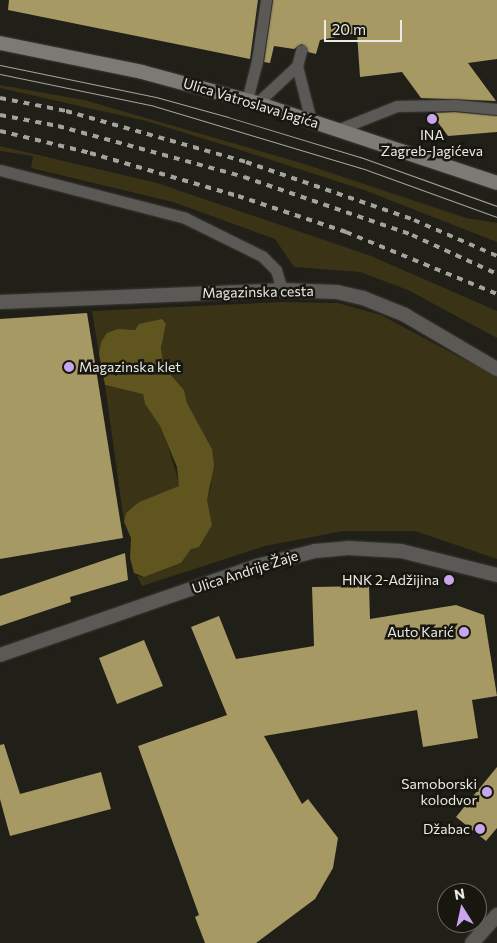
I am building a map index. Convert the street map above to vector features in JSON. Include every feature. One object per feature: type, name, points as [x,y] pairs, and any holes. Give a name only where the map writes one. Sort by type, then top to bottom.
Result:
[{"type":"main road","name":"Ulica Vatroslava Jagića","points":[[0,43],[142,72],[252,101],[497,183]]},
{"type":"street","name":"Magazinska cesta","points":[[0,302],[282,290],[337,292],[363,298],[405,315],[497,369]]},
{"type":"street","name":"Ulica Andrije Žaje","points":[[0,655],[256,566],[315,551],[348,548],[401,551],[497,575]]},
{"type":"street","points":[[472,943],[497,915]]},
{"type":"lane","points":[[252,101],[266,0]]},
{"type":"lane","points":[[301,51],[297,66],[311,120]]},
{"type":"lane","points":[[252,101],[297,66]]},
{"type":"lane","points":[[339,129],[397,106],[455,105],[497,109]]},
{"type":"lane","points":[[0,170],[185,218],[262,256],[276,270],[282,290]]},
{"type":"shaded area","points":[[0,85],[84,100],[298,162],[466,218],[497,223],[497,242],[364,190],[237,149],[146,121],[0,88]]},
{"type":"shaded area","points":[[0,146],[157,183],[371,256],[497,311],[497,338],[408,290],[360,272],[294,267],[275,239],[173,202],[31,168],[33,156],[0,151]]},
{"type":"shaded area","points":[[283,302],[338,303],[381,315],[497,377],[497,559],[415,531],[343,531],[265,546],[142,586],[137,576],[144,577],[181,563],[191,549],[211,486],[212,449],[187,403],[184,390],[164,367],[161,348],[166,324],[127,331],[118,329],[101,342],[99,354],[92,311]]},
{"type":"shaded area","points":[[162,319],[166,324],[161,348],[164,367],[184,390],[187,403],[212,449],[214,466],[207,500],[212,525],[199,547],[191,549],[181,563],[144,577],[134,573],[130,558],[131,538],[124,522],[126,513],[139,502],[179,486],[177,467],[160,426],[145,404],[143,394],[105,385],[99,354],[101,342],[107,333],[118,329],[135,330],[139,324]]},
{"type":"shaded area","points":[[105,385],[143,393],[145,404],[160,426],[168,446],[180,486],[139,502],[126,513],[124,522]]},
{"type":"building","points":[[9,0],[258,0],[250,59],[8,10]]},
{"type":"building","points":[[273,0],[497,0],[497,59],[468,63],[496,101],[421,98],[402,72],[360,77],[357,33],[320,40],[316,54],[308,52],[302,44],[294,49],[274,46],[270,63],[264,62]]},
{"type":"building","points":[[455,112],[497,116],[497,132],[448,136],[431,113]]},
{"type":"building","points":[[87,313],[123,538],[0,559],[0,319]]},
{"type":"building","points":[[125,553],[128,580],[70,597],[71,602],[0,626],[0,596]]},
{"type":"building","points":[[369,586],[370,619],[456,605],[484,615],[497,696],[472,700],[478,738],[423,747],[417,710],[264,736],[302,804],[308,799],[338,838],[333,868],[315,899],[256,943],[205,943],[195,917],[199,915],[138,746],[227,715],[191,627],[219,616],[236,659],[314,646],[312,587]]},
{"type":"building","points":[[144,640],[163,686],[117,704],[99,658]]},
{"type":"building","points":[[4,744],[20,794],[101,772],[111,809],[10,836],[0,799],[0,745]]},
{"type":"building","name":"Samoborski kolodvor","points":[[497,767],[497,828],[486,841],[456,817]]},
{"type":"tram line","points":[[0,65],[156,97],[228,117],[360,157],[497,206]]},
{"type":"tram line","points":[[0,74],[154,106],[367,170],[497,217]]},
{"type":"railway","points":[[0,98],[66,111],[246,162],[414,220],[497,256]]},
{"type":"railway","points":[[0,115],[58,126],[244,177],[412,235],[497,274]]},
{"type":"railway","points":[[0,131],[90,153],[238,196],[346,232],[497,294]]},
{"type":"place","name":"INA Zagreb-Jagićeva","points":[[432,119]]},
{"type":"place","name":"Magazinska klet","points":[[69,367]]},
{"type":"place","name":"HNK 2-Adžijina","points":[[449,580]]},
{"type":"place","name":"Auto Karić","points":[[464,632]]},
{"type":"place","name":"Samoborski kolodvor","points":[[487,792]]},
{"type":"place","name":"Džabac","points":[[480,829]]}]
